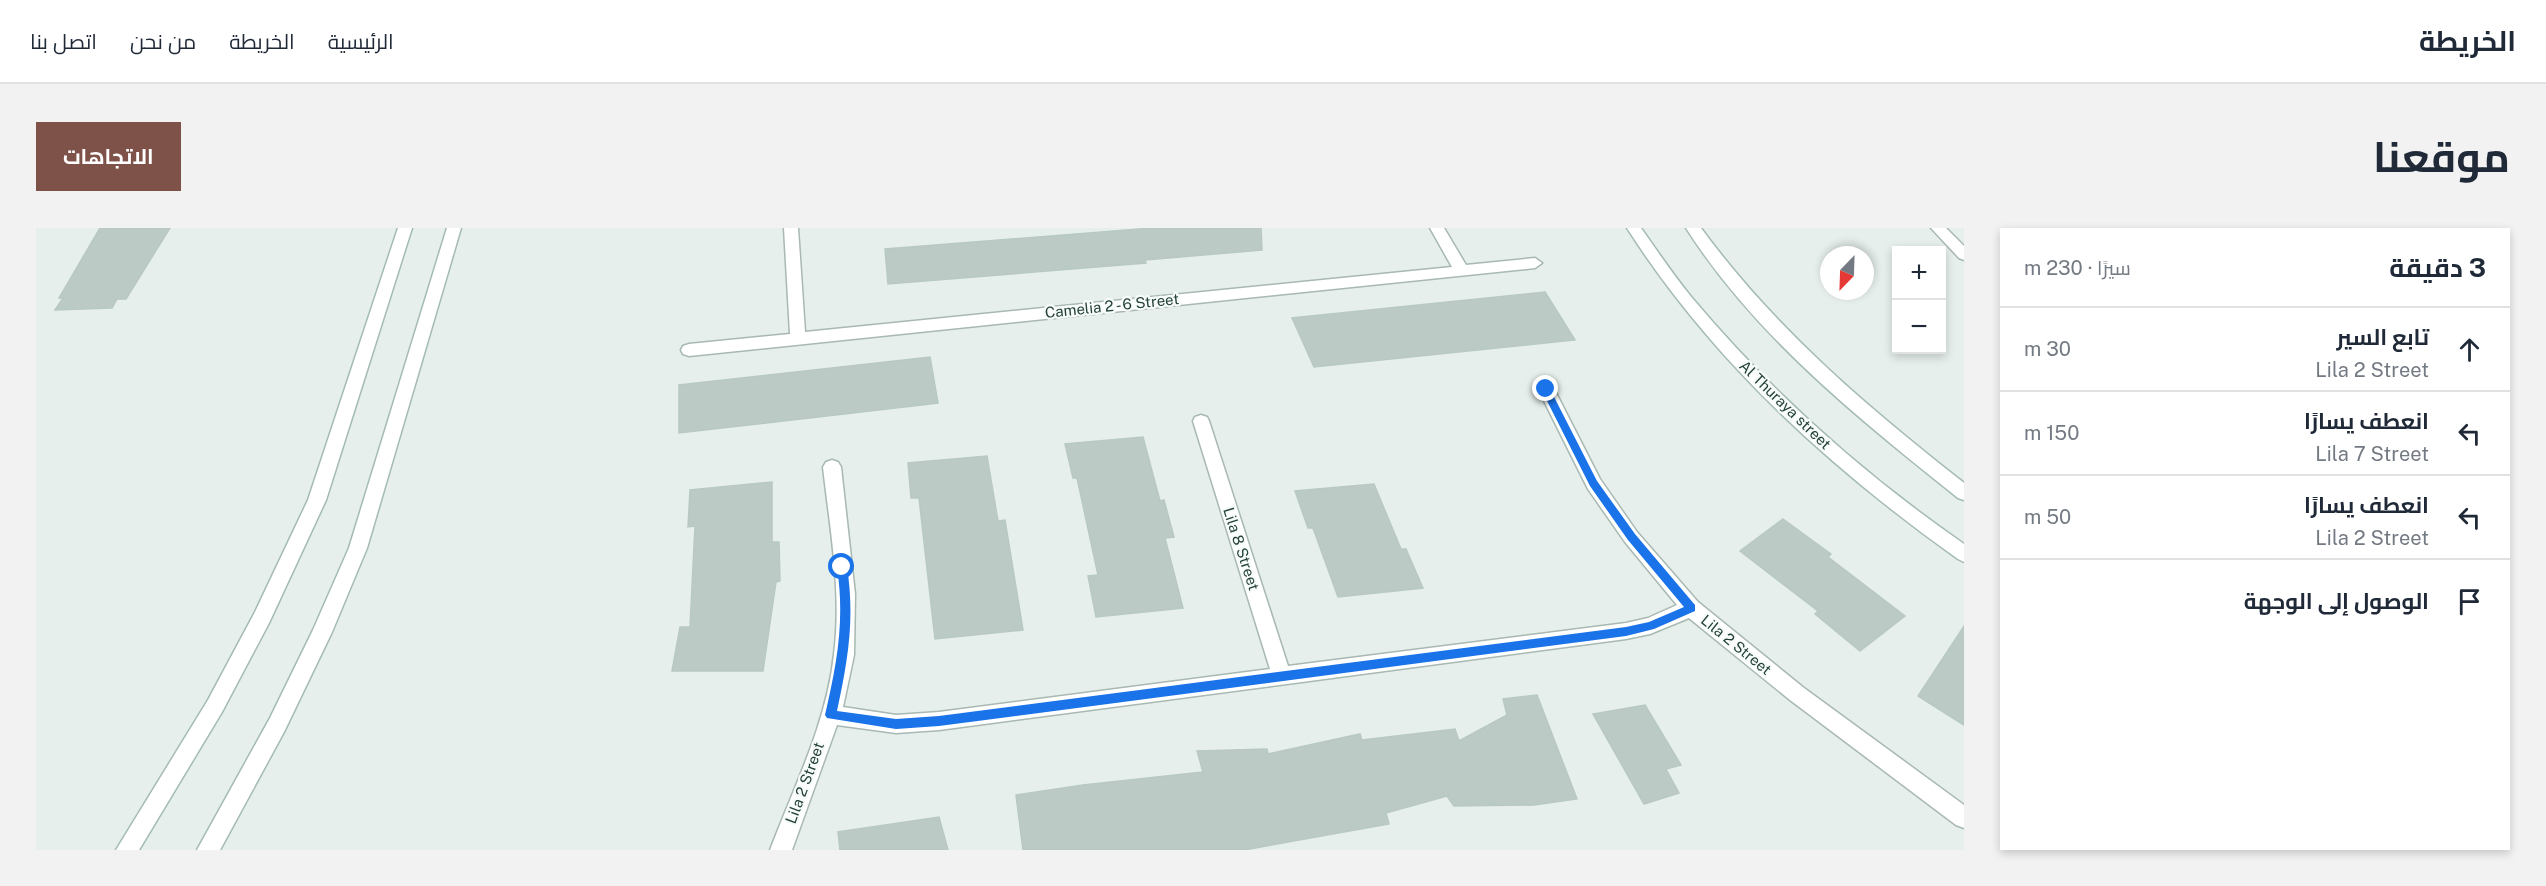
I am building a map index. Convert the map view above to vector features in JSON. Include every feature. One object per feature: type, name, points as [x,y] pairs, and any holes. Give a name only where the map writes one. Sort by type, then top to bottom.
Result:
[{"type":"street","points":[[127,850],[215,706],[262,617],[317,500],[405,228]]},
{"type":"street","points":[[208,850],[277,725],[322,632],[358,548],[454,228]]},
{"type":"street","points":[[791,228],[798,339]]},
{"type":"street","points":[[1437,228],[1461,270]]},
{"type":"street","name":"Al Thuraya street","points":[[1634,228],[1686,301],[1786,408],[1864,480],[1964,554]]},
{"type":"street","points":[[1693,228],[1741,292],[1784,337],[1914,454],[1964,493]]},
{"type":"street","points":[[1938,228],[1964,255]]},
{"type":"street","name":"Camelia 2 - 6 Street","points":[[689,350],[1535,263]]},
{"type":"street","name":"Lila 2 Street","points":[[1546,389],[1594,484],[1631,537],[1691,608],[1797,694],[1964,818]]},
{"type":"street","name":"Lila 8 Street","points":[[1201,421],[1282,677]]},
{"type":"street","name":"Lila 2 Street","points":[[781,850],[831,715],[844,655],[847,624],[846,594],[832,466]]},
{"type":"street","points":[[831,715],[874,722],[917,724],[1626,631],[1661,622],[1691,608]]},
{"type":"building","points":[[100,228],[170,228],[126,299],[117,299],[112,308],[55,310],[63,298],[59,298]]},
{"type":"building","points":[[1152,228],[1261,228],[1262,250],[1145,260],[1146,263],[888,284],[885,249]]},
{"type":"building","points":[[1545,292],[1575,340],[1314,367],[1292,318]]},
{"type":"building","points":[[930,357],[938,403],[679,433],[679,385]]},
{"type":"building","points":[[1143,437],[1160,501],[1164,500],[1174,537],[1165,538],[1183,608],[1096,617],[1088,576],[1098,575],[1077,478],[1073,478],[1065,444]]},
{"type":"building","points":[[987,456],[998,521],[1005,520],[1023,630],[935,639],[919,498],[911,498],[908,463]]},
{"type":"building","points":[[772,482],[772,542],[779,542],[780,581],[776,582],[763,671],[672,671],[680,627],[690,627],[695,526],[688,527],[690,490]]},
{"type":"building","points":[[1374,484],[1401,549],[1406,549],[1423,588],[1338,597],[1313,528],[1308,528],[1295,491]]},
{"type":"building","points":[[1783,519],[1831,554],[1828,557],[1905,616],[1860,651],[1815,614],[1818,611],[1740,551]]},
{"type":"building","points":[[1964,626],[1964,725],[1918,696]]},
{"type":"building","points":[[1537,695],[1577,799],[1534,805],[1454,806],[1447,796],[1386,813],[1389,824],[1244,850],[1023,850],[1016,795],[1203,772],[1197,751],[1267,749],[1268,754],[1360,734],[1362,740],[1455,729],[1459,741],[1507,715],[1503,699]]},
{"type":"building","points":[[1645,705],[1681,765],[1666,769],[1679,793],[1644,804],[1593,714]]},
{"type":"building","points":[[939,817],[948,850],[840,850],[838,832]]},
{"type":"route","points":[[842,567],[847,624],[844,655],[831,715],[896,724],[917,724],[1626,631],[1650,626],[1691,608],[1631,537],[1594,484],[1546,389]]}]
